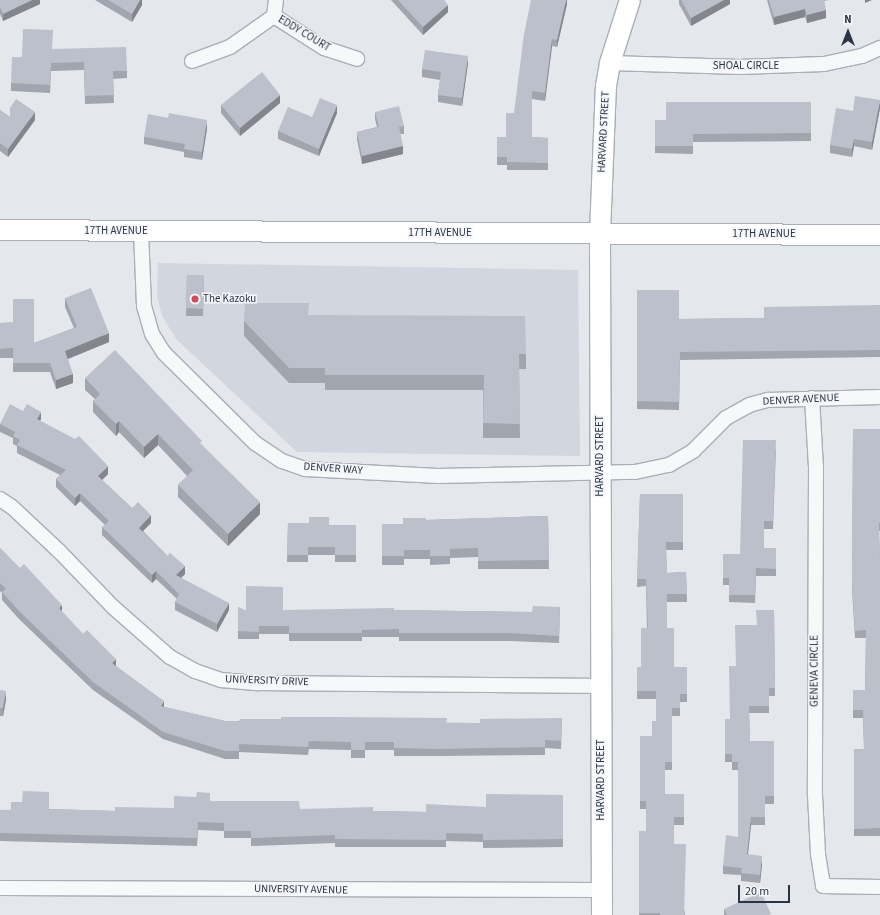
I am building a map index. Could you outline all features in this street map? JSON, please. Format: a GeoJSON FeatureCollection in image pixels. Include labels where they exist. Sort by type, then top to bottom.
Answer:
{"type":"FeatureCollection","features":[{"type":"Feature","properties":{"kind":"street","name":"EDDY COURT"},"geometry":{"type":"LineString","coordinates":[[192,61],[230,47],[274,16],[276,0]]}},
{"type":"Feature","properties":{"kind":"street","name":"HARVARD STREET"},"geometry":{"type":"LineString","coordinates":[[602,915],[600,234],[606,86],[610,63],[630,0]]}},
{"type":"Feature","properties":{"kind":"street","name":"EDDY COURT"},"geometry":{"type":"LineString","coordinates":[[274,16],[324,48],[357,59]]}},
{"type":"Feature","properties":{"kind":"street","name":"SHOAL CIRCLE"},"geometry":{"type":"LineString","coordinates":[[610,63],[740,67],[824,64],[862,56],[880,48]]}},
{"type":"Feature","properties":{"kind":"street","name":"17TH AVENUE"},"geometry":{"type":"LineString","coordinates":[[0,230],[880,235]]}},
{"type":"Feature","properties":{"kind":"street","name":"DENVER WAY"},"geometry":{"type":"LineString","coordinates":[[141,231],[144,306],[152,334],[164,353],[249,438],[282,461],[305,469],[438,476],[600,471]]}},
{"type":"Feature","properties":{"kind":"street","name":"DENVER AVENUE"},"geometry":{"type":"LineString","coordinates":[[600,471],[635,472],[669,465],[693,452],[726,418],[748,405],[768,400],[880,397]]}},
{"type":"Feature","properties":{"kind":"street","name":"GENEVA CIRCLE"},"geometry":{"type":"LineString","coordinates":[[812,398],[816,468],[815,795],[818,854],[823,886],[880,887]]}},
{"type":"Feature","properties":{"kind":"street","name":"UNIVERSITY DRIVE"},"geometry":{"type":"LineString","coordinates":[[0,499],[12,507],[60,552],[113,607],[170,657],[195,671],[221,680],[258,683],[601,686]]}},
{"type":"Feature","properties":{"kind":"street","name":"UNIVERSITY AVENUE"},"geometry":{"type":"LineString","coordinates":[[0,888],[601,890]]}},
{"type":"Feature","properties":{"kind":"shaded area"},"geometry":{"type":"Polygon","coordinates":[[[158,263],[578,270],[580,456],[297,452],[176,339],[162,316],[157,296],[158,263]]]}},
{"type":"Feature","properties":{"kind":"building"},"geometry":{"type":"Polygon","coordinates":[[[0,0],[32,0],[3,14],[0,7],[0,0]]]}},
{"type":"Feature","properties":{"kind":"building"},"geometry":{"type":"Polygon","coordinates":[[[108,0],[140,0],[132,14],[108,0]]]}},
{"type":"Feature","properties":{"kind":"building"},"geometry":{"type":"Polygon","coordinates":[[[398,0],[444,0],[448,5],[423,27],[398,0]]]}},
{"type":"Feature","properties":{"kind":"building"},"geometry":{"type":"Polygon","coordinates":[[[531,0],[566,0],[557,40],[552,39],[545,93],[532,91],[532,137],[548,138],[548,163],[507,162],[507,157],[497,157],[497,137],[506,137],[506,113],[514,113],[524,34],[531,0]]]}},
{"type":"Feature","properties":{"kind":"building"},"geometry":{"type":"Polygon","coordinates":[[[681,0],[724,0],[691,18],[681,0]]]}},
{"type":"Feature","properties":{"kind":"building"},"geometry":{"type":"Polygon","coordinates":[[[769,0],[824,0],[826,10],[807,15],[805,9],[774,17],[769,0]]]}},
{"type":"Feature","properties":{"kind":"building"},"geometry":{"type":"Polygon","coordinates":[[[23,29],[53,30],[52,49],[126,47],[127,71],[113,71],[114,95],[85,96],[84,62],[51,63],[50,85],[11,83],[12,57],[22,57],[23,29]]]}},
{"type":"Feature","properties":{"kind":"building"},"geometry":{"type":"Polygon","coordinates":[[[425,50],[468,56],[462,98],[438,95],[441,72],[422,69],[425,50]]]}},
{"type":"Feature","properties":{"kind":"building"},"geometry":{"type":"Polygon","coordinates":[[[262,72],[280,95],[240,128],[221,105],[262,72]]]}},
{"type":"Feature","properties":{"kind":"building"},"geometry":{"type":"Polygon","coordinates":[[[855,96],[880,100],[872,142],[854,139],[852,149],[830,145],[836,108],[853,111],[855,96]]]}},
{"type":"Feature","properties":{"kind":"building"},"geometry":{"type":"Polygon","coordinates":[[[320,98],[337,105],[319,149],[278,131],[288,107],[312,117],[320,98]]]}},
{"type":"Feature","properties":{"kind":"building"},"geometry":{"type":"Polygon","coordinates":[[[16,99],[35,112],[8,149],[0,143],[0,110],[10,117],[10,108],[16,99]]]}},
{"type":"Feature","properties":{"kind":"building"},"geometry":{"type":"Polygon","coordinates":[[[666,102],[811,102],[811,133],[693,134],[693,146],[655,146],[655,120],[666,120],[666,102]]]}},
{"type":"Feature","properties":{"kind":"building"},"geometry":{"type":"Polygon","coordinates":[[[399,106],[404,126],[399,127],[403,146],[362,156],[357,132],[379,127],[375,112],[399,106]]]}},
{"type":"Feature","properties":{"kind":"building"},"geometry":{"type":"Polygon","coordinates":[[[169,113],[207,120],[202,152],[184,149],[185,144],[144,137],[148,114],[168,118],[169,113]]]}},
{"type":"Feature","properties":{"kind":"building","name":"The Kazoku"},"geometry":{"type":"Polygon","coordinates":[[[187,275],[204,275],[203,309],[186,308],[187,275]]]}},
{"type":"Feature","properties":{"kind":"building"},"geometry":{"type":"Polygon","coordinates":[[[91,288],[109,333],[65,351],[73,374],[56,380],[50,363],[13,363],[13,348],[0,349],[0,323],[13,322],[13,299],[34,299],[34,343],[77,327],[65,298],[91,288]]]}},
{"type":"Feature","properties":{"kind":"building"},"geometry":{"type":"Polygon","coordinates":[[[637,290],[679,290],[679,319],[764,318],[764,307],[880,305],[880,350],[680,352],[679,402],[637,401],[637,290]]]}},
{"type":"Feature","properties":{"kind":"building"},"geometry":{"type":"Polygon","coordinates":[[[245,303],[309,303],[308,315],[525,316],[526,354],[519,354],[520,424],[483,423],[484,375],[325,375],[325,368],[289,368],[244,321],[245,303]]]}},
{"type":"Feature","properties":{"kind":"building"},"geometry":{"type":"Polygon","coordinates":[[[115,350],[202,441],[200,443],[260,502],[228,534],[178,485],[193,470],[158,434],[144,447],[119,421],[116,424],[93,401],[100,394],[85,378],[115,350]]]}},
{"type":"Feature","properties":{"kind":"building"},"geometry":{"type":"Polygon","coordinates":[[[10,404],[23,411],[27,404],[41,412],[37,419],[75,439],[79,436],[108,466],[98,476],[132,508],[138,502],[151,515],[139,528],[167,556],[170,553],[185,566],[176,575],[229,603],[217,624],[175,602],[179,594],[156,571],[152,575],[102,527],[109,521],[80,493],[75,498],[56,479],[66,470],[17,445],[20,440],[13,436],[15,432],[0,424],[10,404]]]}},
{"type":"Feature","properties":{"kind":"building"},"geometry":{"type":"Polygon","coordinates":[[[853,429],[880,429],[880,828],[854,829],[854,749],[864,749],[863,710],[853,710],[853,690],[865,690],[866,630],[855,631],[852,583],[853,429]]]}},
{"type":"Feature","properties":{"kind":"building"},"geometry":{"type":"Polygon","coordinates":[[[743,440],[776,440],[773,521],[764,521],[764,548],[776,548],[776,569],[756,568],[755,595],[729,595],[729,578],[723,578],[723,554],[740,554],[743,440]]]}},
{"type":"Feature","properties":{"kind":"building"},"geometry":{"type":"Polygon","coordinates":[[[640,494],[683,494],[683,542],[666,542],[667,573],[686,572],[687,594],[667,594],[667,628],[674,628],[674,667],[687,667],[687,694],[680,694],[680,708],[672,708],[672,762],[665,762],[665,794],[684,794],[684,817],[674,817],[674,844],[686,844],[684,915],[639,913],[639,831],[646,831],[646,801],[640,801],[640,736],[652,736],[652,721],[656,721],[656,691],[637,691],[637,667],[641,667],[641,628],[648,628],[646,579],[637,579],[640,494]]]}},
{"type":"Feature","properties":{"kind":"building"},"geometry":{"type":"Polygon","coordinates":[[[548,516],[549,560],[478,561],[478,548],[450,549],[450,556],[430,556],[430,550],[404,550],[404,556],[382,556],[382,524],[403,524],[403,518],[426,518],[426,520],[548,516]]]}},
{"type":"Feature","properties":{"kind":"building"},"geometry":{"type":"Polygon","coordinates":[[[309,517],[329,517],[329,525],[356,525],[356,555],[335,555],[335,547],[308,547],[308,555],[287,555],[288,523],[309,523],[309,517]]]}},
{"type":"Feature","properties":{"kind":"building"},"geometry":{"type":"Polygon","coordinates":[[[0,548],[20,568],[24,564],[62,605],[59,608],[83,634],[87,630],[116,659],[112,663],[164,701],[161,706],[225,721],[239,721],[240,719],[281,719],[281,717],[337,717],[447,718],[446,723],[480,723],[480,719],[562,718],[561,741],[545,740],[545,747],[439,749],[394,748],[394,742],[365,742],[365,750],[351,750],[351,742],[309,741],[308,747],[239,744],[239,751],[225,751],[163,732],[93,682],[19,611],[2,592],[6,589],[0,583],[0,548]]]}},
{"type":"Feature","properties":{"kind":"building"},"geometry":{"type":"Polygon","coordinates":[[[246,586],[283,587],[283,610],[394,608],[394,610],[532,612],[533,606],[560,607],[559,636],[510,633],[399,633],[399,629],[362,630],[362,633],[289,633],[289,626],[259,626],[259,632],[238,631],[238,607],[246,611],[246,586]]]}},
{"type":"Feature","properties":{"kind":"building"},"geometry":{"type":"Polygon","coordinates":[[[756,610],[774,610],[775,688],[769,688],[769,706],[749,706],[750,741],[774,741],[774,796],[765,796],[765,817],[751,817],[747,854],[762,856],[760,875],[741,873],[742,868],[723,866],[726,835],[738,837],[738,762],[732,762],[732,754],[725,754],[725,719],[730,719],[729,666],[736,666],[735,625],[757,625],[756,610]]]}},
{"type":"Feature","properties":{"kind":"building"},"geometry":{"type":"Polygon","coordinates":[[[0,690],[6,691],[3,708],[0,708],[0,690]]]}},
{"type":"Feature","properties":{"kind":"building"},"geometry":{"type":"Polygon","coordinates":[[[23,791],[49,792],[49,809],[115,811],[115,807],[174,808],[174,796],[196,797],[197,792],[210,793],[210,801],[299,801],[300,809],[373,807],[373,811],[426,812],[426,804],[486,807],[486,794],[563,795],[563,839],[483,840],[483,834],[446,833],[446,840],[335,839],[335,835],[251,838],[251,831],[224,831],[224,823],[198,822],[197,838],[0,833],[0,810],[11,810],[11,802],[22,802],[23,791]]]}},
{"type":"Feature","properties":{"kind":"building"},"geometry":{"type":"Polygon","coordinates":[[[761,892],[771,914],[727,915],[724,909],[761,892]]]}},
{"type":"Feature","properties":{"kind":"place","name":"The Kazoku"},"geometry":{"type":"Point","coordinates":[195,299]}}]}
